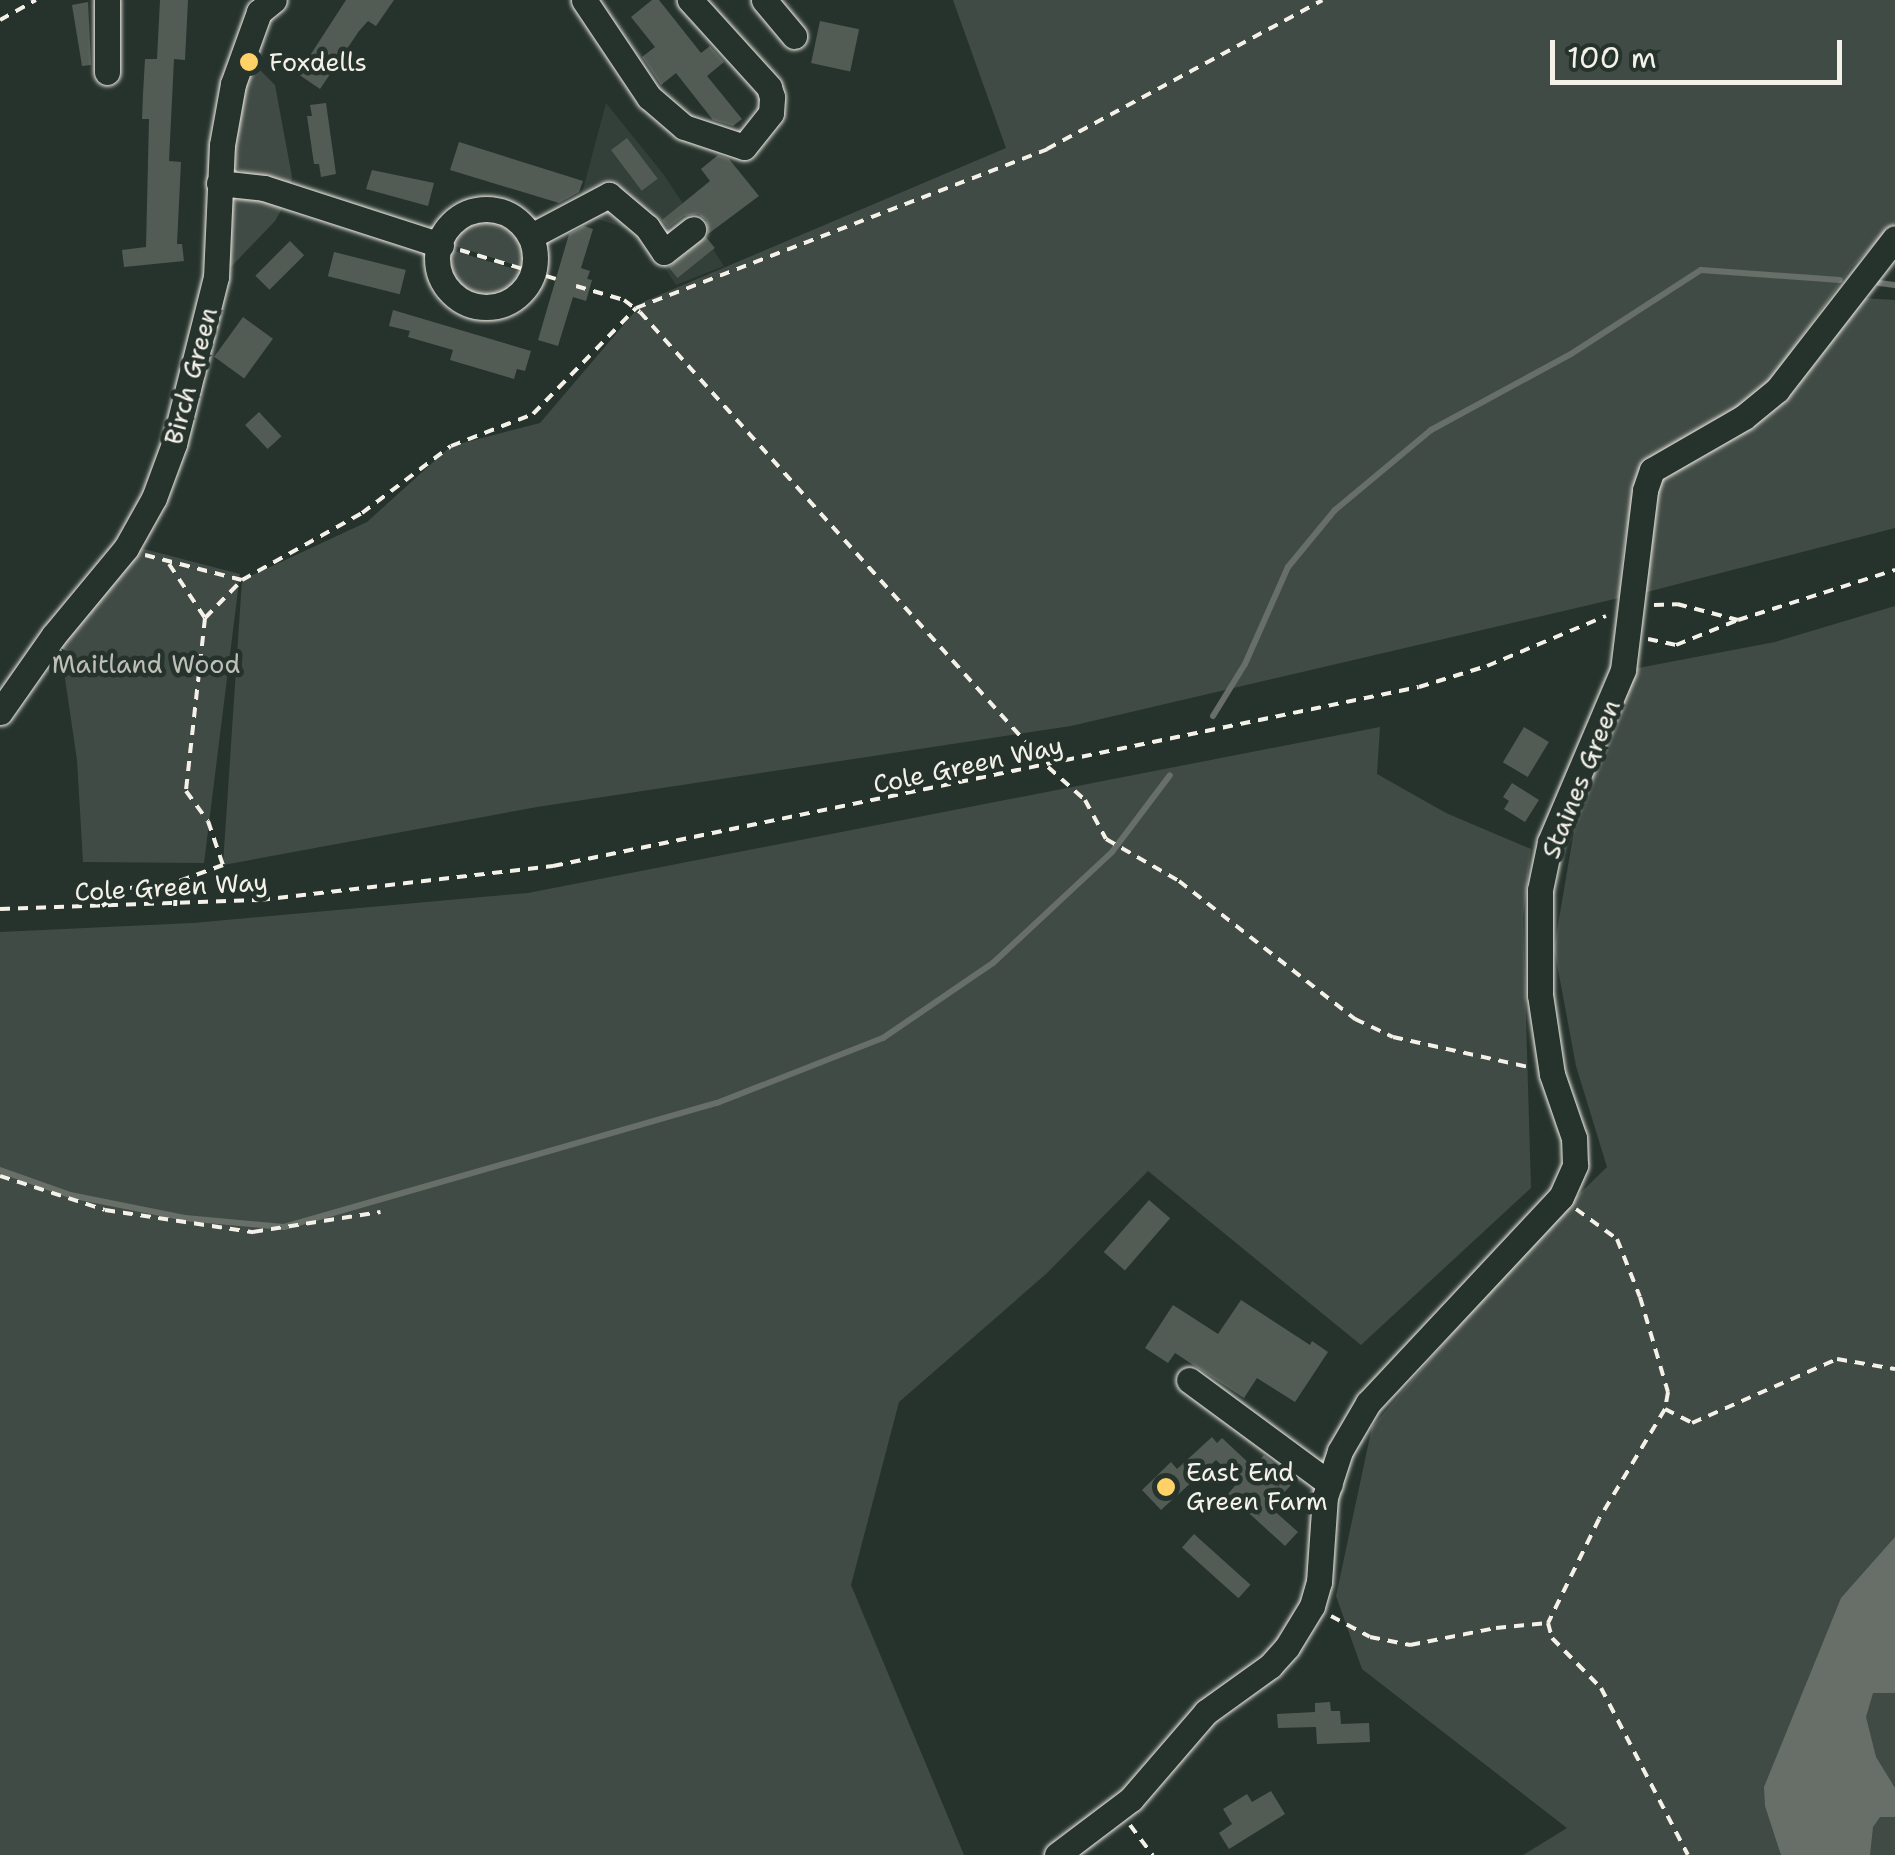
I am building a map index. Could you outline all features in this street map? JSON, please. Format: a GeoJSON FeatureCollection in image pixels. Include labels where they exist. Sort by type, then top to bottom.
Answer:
{"type":"FeatureCollection","features":[{"type":"Feature","properties":{"kind":"street"},"geometry":{"type":"LineString","coordinates":[[108,0],[108,72]]}},
{"type":"Feature","properties":{"kind":"street"},"geometry":{"type":"LineString","coordinates":[[584,0],[649,97],[684,127],[744,147],[771,114],[769,87],[690,0]]}},
{"type":"Feature","properties":{"kind":"street"},"geometry":{"type":"LineString","coordinates":[[764,0],[794,36]]}},
{"type":"Feature","properties":{"kind":"street","name":"Birch Green"},"geometry":{"type":"LineString","coordinates":[[0,712],[54,636],[126,548],[154,498],[174,444],[209,309],[219,240],[219,182],[233,84],[262,4]]}},
{"type":"Feature","properties":{"kind":"street"},"geometry":{"type":"LineString","coordinates":[[219,182],[264,188],[442,245]]}},
{"type":"Feature","properties":{"kind":"street"},"geometry":{"type":"LineString","coordinates":[[532,235],[609,194],[646,227],[664,252],[694,229]]}},
{"type":"Feature","properties":{"kind":"street"},"geometry":{"type":"LineString","coordinates":[[475,210],[520,222],[532,235],[544,276],[512,302],[490,307],[445,288],[438,269],[442,245],[452,220],[475,210]]}},
{"type":"Feature","properties":{"kind":"street","name":"Staines Green"},"geometry":{"type":"LineString","coordinates":[[1057,1855],[1118,1810],[1154,1776],[1206,1712],[1270,1666],[1296,1633],[1312,1606],[1319,1582],[1330,1484],[1340,1452],[1368,1403],[1560,1197],[1574,1165],[1574,1138],[1552,1074],[1539,978],[1540,890],[1550,842],[1623,670],[1640,606],[1645,490],[1652,470],[1744,418],[1777,390],[1895,238]]}},
{"type":"Feature","properties":{"kind":"street"},"geometry":{"type":"LineString","coordinates":[[1189,1380],[1330,1484]]}},
{"type":"Feature","properties":{"kind":"path"},"geometry":{"type":"LineString","coordinates":[[0,20],[36,0]]}},
{"type":"Feature","properties":{"kind":"path"},"geometry":{"type":"LineString","coordinates":[[98,908],[130,888],[176,882],[222,865],[208,821],[186,790],[205,618],[242,580],[362,513],[450,446],[534,414],[636,308],[1047,149],[1322,0]]}},
{"type":"Feature","properties":{"kind":"path"},"geometry":{"type":"LineString","coordinates":[[442,245],[544,276]]}},
{"type":"Feature","properties":{"kind":"path"},"geometry":{"type":"LineString","coordinates":[[576,286],[636,308],[1048,766],[1086,800],[1106,838],[1179,881],[1356,1019],[1393,1037],[1552,1074]]}},
{"type":"Feature","properties":{"kind":"path"},"geometry":{"type":"LineString","coordinates":[[126,548],[168,563],[242,580]]}},
{"type":"Feature","properties":{"kind":"path"},"geometry":{"type":"LineString","coordinates":[[168,563],[205,618]]}},
{"type":"Feature","properties":{"kind":"path"},"geometry":{"type":"LineString","coordinates":[[1738,620],[1678,604],[1640,606],[1639,613],[1648,639],[1676,644],[1895,570]]}},
{"type":"Feature","properties":{"kind":"path","name":"Cole Green Way"},"geometry":{"type":"LineString","coordinates":[[0,909],[175,906],[370,890],[553,866],[1419,687],[1487,666],[1640,606]]}},
{"type":"Feature","properties":{"kind":"path"},"geometry":{"type":"LineString","coordinates":[[175,906],[176,882]]}},
{"type":"Feature","properties":{"kind":"path"},"geometry":{"type":"LineString","coordinates":[[0,1176],[106,1210],[253,1232],[380,1212]]}},
{"type":"Feature","properties":{"kind":"path"},"geometry":{"type":"LineString","coordinates":[[1560,1197],[1617,1239],[1659,1354],[1668,1392],[1664,1408],[1599,1518],[1548,1623],[1552,1638],[1601,1688],[1688,1855]]}},
{"type":"Feature","properties":{"kind":"path"},"geometry":{"type":"LineString","coordinates":[[1664,1408],[1692,1422],[1837,1359],[1895,1369]]}},
{"type":"Feature","properties":{"kind":"path"},"geometry":{"type":"LineString","coordinates":[[1312,1606],[1370,1637],[1410,1646],[1496,1628],[1548,1623]]}},
{"type":"Feature","properties":{"kind":"path"},"geometry":{"type":"LineString","coordinates":[[1118,1810],[1153,1855]]}},
{"type":"Feature","properties":{"kind":"shaded area"},"geometry":{"type":"Polygon","coordinates":[[[606,103],[664,175],[724,266],[676,285],[643,234],[577,212],[606,103]]]}},
{"type":"Feature","properties":{"kind":"shaded area"},"geometry":{"type":"Polygon","coordinates":[[[1895,1537],[1895,1693],[1873,1693],[1866,1717],[1876,1757],[1895,1788],[1895,1817],[1880,1817],[1873,1827],[1870,1855],[1781,1855],[1765,1806],[1764,1787],[1841,1598],[1895,1537]]]}},
{"type":"Feature","properties":{"kind":"green space"},"geometry":{"type":"Polygon","coordinates":[[[953,0],[1895,0],[1895,223],[1851,268],[1773,377],[1742,406],[1649,460],[1638,477],[1624,546],[1619,598],[1071,726],[537,807],[223,865],[242,580],[367,522],[451,446],[540,423],[643,302],[1006,148],[953,0]]]}},
{"type":"Feature","properties":{"kind":"green space"},"geometry":{"type":"Polygon","coordinates":[[[251,61],[275,85],[292,177],[290,187],[245,174],[233,165],[230,145],[251,61]]]}},
{"type":"Feature","properties":{"kind":"green space"},"geometry":{"type":"Polygon","coordinates":[[[242,195],[285,203],[275,221],[227,271],[230,206],[242,195]]]}},
{"type":"Feature","properties":{"kind":"green space"},"geometry":{"type":"Polygon","coordinates":[[[481,219],[525,236],[525,268],[452,245],[461,224],[481,219]]]}},
{"type":"Feature","properties":{"kind":"green space"},"geometry":{"type":"Polygon","coordinates":[[[451,250],[524,272],[518,287],[499,299],[457,288],[447,274],[451,250]]]}},
{"type":"Feature","properties":{"kind":"green space"},"geometry":{"type":"Polygon","coordinates":[[[1863,298],[1895,300],[1895,528],[1643,593],[1655,487],[1663,475],[1863,298]]]}},
{"type":"Feature","properties":{"kind":"green space","name":"Maitland Wood"},"geometry":{"type":"Polygon","coordinates":[[[136,547],[240,574],[204,863],[83,862],[77,760],[59,638],[136,547]]]}},
{"type":"Feature","properties":{"kind":"green space"},"geometry":{"type":"Polygon","coordinates":[[[1895,606],[1895,1855],[1523,1855],[1567,1828],[1362,1669],[1336,1596],[1372,1427],[1533,1239],[1607,1167],[1576,1066],[1554,948],[1574,831],[1633,669],[1775,642],[1895,606]]]}},
{"type":"Feature","properties":{"kind":"green space"},"geometry":{"type":"Polygon","coordinates":[[[1380,727],[1377,774],[1446,813],[1531,849],[1523,917],[1531,1188],[1361,1345],[1148,1171],[1046,1274],[899,1402],[851,1585],[964,1855],[0,1855],[0,932],[193,923],[528,893],[1380,727]]]}},
{"type":"Feature","properties":{"kind":"building"},"geometry":{"type":"Polygon","coordinates":[[[160,0],[188,0],[185,60],[174,59],[169,161],[181,162],[177,244],[182,244],[184,261],[124,267],[122,250],[146,247],[149,119],[142,119],[143,94],[145,59],[157,59],[160,0]]]}},
{"type":"Feature","properties":{"kind":"building"},"geometry":{"type":"Polygon","coordinates":[[[346,0],[394,0],[376,26],[368,21],[359,31],[320,89],[298,74],[346,0]]]}},
{"type":"Feature","properties":{"kind":"building"},"geometry":{"type":"Polygon","coordinates":[[[652,0],[659,0],[701,53],[710,46],[724,62],[707,76],[742,119],[733,126],[713,120],[676,73],[661,85],[642,57],[655,47],[631,17],[652,0]]]}},
{"type":"Feature","properties":{"kind":"building"},"geometry":{"type":"Polygon","coordinates":[[[88,2],[91,65],[82,66],[72,5],[88,2]]]}},
{"type":"Feature","properties":{"kind":"building"},"geometry":{"type":"Polygon","coordinates":[[[820,21],[859,29],[850,71],[811,63],[820,21]]]}},
{"type":"Feature","properties":{"kind":"building"},"geometry":{"type":"Polygon","coordinates":[[[326,103],[336,174],[321,177],[319,164],[314,164],[307,116],[312,116],[310,105],[326,103]]]}},
{"type":"Feature","properties":{"kind":"building"},"geometry":{"type":"Polygon","coordinates":[[[627,138],[658,179],[642,191],[611,150],[627,138]]]}},
{"type":"Feature","properties":{"kind":"building"},"geometry":{"type":"Polygon","coordinates":[[[459,142],[583,181],[579,192],[559,203],[450,170],[459,142]]]}},
{"type":"Feature","properties":{"kind":"building"},"geometry":{"type":"Polygon","coordinates":[[[718,155],[729,159],[759,196],[708,234],[706,220],[698,214],[684,216],[668,228],[662,220],[710,181],[701,169],[718,155]]]}},
{"type":"Feature","properties":{"kind":"building"},"geometry":{"type":"Polygon","coordinates":[[[372,170],[434,183],[428,206],[366,189],[372,170]]]}},
{"type":"Feature","properties":{"kind":"building"},"geometry":{"type":"Polygon","coordinates":[[[584,226],[593,229],[581,268],[590,271],[587,279],[592,280],[586,301],[573,297],[558,346],[538,340],[569,234],[584,226]]]}},
{"type":"Feature","properties":{"kind":"building"},"geometry":{"type":"Polygon","coordinates":[[[706,237],[715,248],[678,278],[669,267],[706,237]]]}},
{"type":"Feature","properties":{"kind":"building"},"geometry":{"type":"Polygon","coordinates":[[[290,241],[304,255],[269,290],[255,276],[290,241]]]}},
{"type":"Feature","properties":{"kind":"building"},"geometry":{"type":"Polygon","coordinates":[[[334,252],[406,270],[400,294],[328,276],[334,252]]]}},
{"type":"Feature","properties":{"kind":"building"},"geometry":{"type":"Polygon","coordinates":[[[393,310],[531,351],[525,371],[517,369],[514,379],[450,360],[453,350],[408,337],[410,331],[389,326],[393,310]]]}},
{"type":"Feature","properties":{"kind":"building"},"geometry":{"type":"Polygon","coordinates":[[[243,317],[273,339],[244,378],[214,357],[243,317]]]}},
{"type":"Feature","properties":{"kind":"building"},"geometry":{"type":"Polygon","coordinates":[[[259,412],[282,436],[268,449],[245,425],[259,412]]]}},
{"type":"Feature","properties":{"kind":"building"},"geometry":{"type":"Polygon","coordinates":[[[1524,727],[1549,742],[1528,777],[1503,762],[1524,727]]]}},
{"type":"Feature","properties":{"kind":"building"},"geometry":{"type":"Polygon","coordinates":[[[1512,783],[1539,800],[1525,822],[1504,809],[1509,801],[1503,797],[1512,783]]]}},
{"type":"Feature","properties":{"kind":"building"},"geometry":{"type":"Polygon","coordinates":[[[1149,1200],[1170,1218],[1125,1270],[1104,1252],[1149,1200]]]}},
{"type":"Feature","properties":{"kind":"building"},"geometry":{"type":"Polygon","coordinates":[[[1241,1300],[1310,1345],[1312,1341],[1328,1352],[1295,1402],[1257,1378],[1244,1398],[1175,1353],[1168,1363],[1145,1348],[1173,1305],[1218,1334],[1241,1300]]]}},
{"type":"Feature","properties":{"kind":"building"},"geometry":{"type":"Polygon","coordinates":[[[1212,1437],[1217,1443],[1222,1438],[1253,1467],[1264,1455],[1295,1481],[1270,1507],[1298,1532],[1285,1546],[1228,1494],[1239,1481],[1216,1460],[1161,1510],[1142,1490],[1171,1462],[1177,1469],[1212,1437]]]}},
{"type":"Feature","properties":{"kind":"building"},"geometry":{"type":"Polygon","coordinates":[[[1194,1534],[1250,1585],[1238,1598],[1182,1547],[1194,1534]]]}},
{"type":"Feature","properties":{"kind":"building"},"geometry":{"type":"Polygon","coordinates":[[[1330,1702],[1331,1711],[1340,1711],[1341,1724],[1369,1723],[1370,1742],[1317,1744],[1316,1727],[1278,1728],[1277,1714],[1315,1712],[1315,1703],[1330,1702]]]}},
{"type":"Feature","properties":{"kind":"building"},"geometry":{"type":"Polygon","coordinates":[[[1271,1791],[1285,1814],[1229,1849],[1219,1833],[1232,1824],[1223,1809],[1247,1794],[1252,1802],[1271,1791]]]}},
{"type":"Feature","properties":{"kind":"waterway"},"geometry":{"type":"LineString","coordinates":[[1213,716],[1245,664],[1288,567],[1335,510],[1431,430],[1571,354],[1701,270],[1840,280]]}},
{"type":"Feature","properties":{"kind":"waterway"},"geometry":{"type":"LineString","coordinates":[[1879,283],[1895,285]]}},
{"type":"Feature","properties":{"kind":"waterway"},"geometry":{"type":"LineString","coordinates":[[0,1170],[70,1195],[185,1218],[284,1227],[717,1103],[883,1038],[993,963],[1112,852],[1170,775]]}},
{"type":"Feature","properties":{"kind":"place","name":"Foxdells"},"geometry":{"type":"Point","coordinates":[249,62]}},
{"type":"Feature","properties":{"kind":"place","name":"East End Green Farm"},"geometry":{"type":"Point","coordinates":[1166,1487]}}]}
